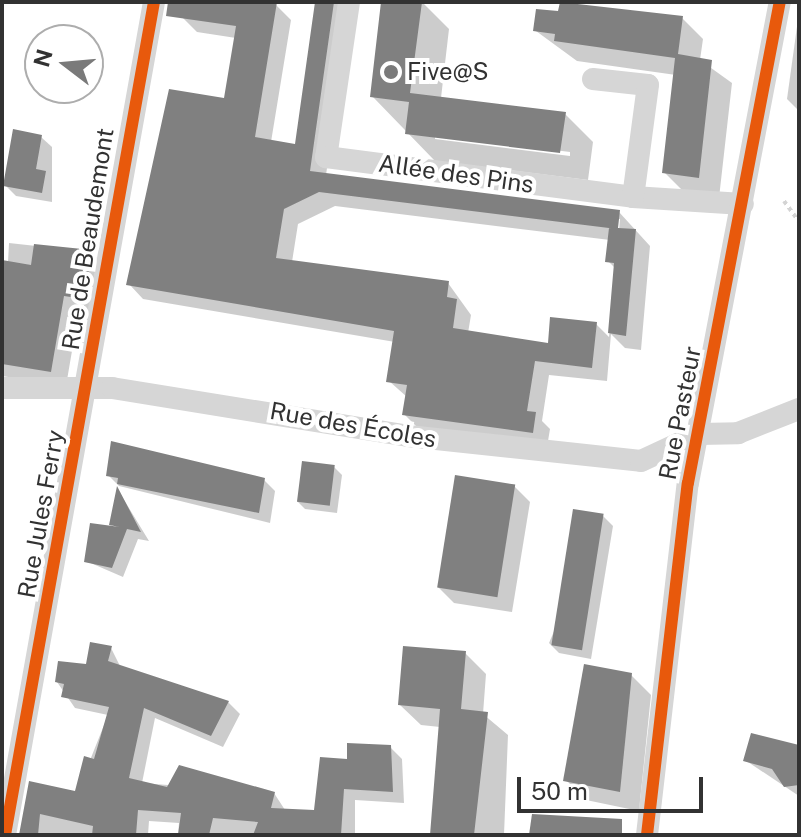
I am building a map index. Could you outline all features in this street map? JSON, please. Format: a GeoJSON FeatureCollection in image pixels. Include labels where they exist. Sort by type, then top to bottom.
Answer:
{"type":"FeatureCollection","features":[{"type":"Feature","properties":{"kind":"street","name":"Rue de Beaudemont"},"geometry":{"type":"LineString","coordinates":[[86,390],[154,2]]}},
{"type":"Feature","properties":{"kind":"street","name":"Allée des Pins"},"geometry":{"type":"LineString","coordinates":[[349,2],[326,157],[633,197],[743,204]]}},
{"type":"Feature","properties":{"kind":"street","name":"Rue Pasteur"},"geometry":{"type":"LineString","coordinates":[[647,835],[699,434],[780,2]]}},
{"type":"Feature","properties":{"kind":"street"},"geometry":{"type":"LineString","coordinates":[[593,79],[648,85],[633,197]]}},
{"type":"Feature","properties":{"kind":"street","name":"Rue des Écoles"},"geometry":{"type":"LineString","coordinates":[[2,388],[86,390],[641,461],[699,434]]}},
{"type":"Feature","properties":{"kind":"street","name":"Rue Jules Ferry"},"geometry":{"type":"LineString","coordinates":[[5,835],[86,390]]}},
{"type":"Feature","properties":{"kind":"street"},"geometry":{"type":"LineString","coordinates":[[699,434],[738,433],[799,409]]}},
{"type":"Feature","properties":{"kind":"path"},"geometry":{"type":"LineString","coordinates":[[784,201],[799,222]]}},
{"type":"Feature","properties":{"kind":"building"},"geometry":{"type":"Polygon","coordinates":[[[168,2],[277,2],[255,137],[295,144],[315,2],[334,2],[310,171],[620,210],[618,228],[636,229],[626,336],[608,333],[614,263],[605,262],[609,228],[319,192],[284,209],[276,258],[449,281],[447,297],[457,299],[453,328],[548,343],[550,317],[597,322],[592,368],[535,361],[527,411],[536,412],[533,433],[402,415],[407,385],[386,382],[394,331],[126,285],[169,89],[224,98],[236,26],[166,16],[168,2]]]}},
{"type":"Feature","properties":{"kind":"building"},"geometry":{"type":"Polygon","coordinates":[[[381,2],[422,2],[410,93],[566,112],[560,153],[405,134],[409,102],[370,97],[381,2]]]}},
{"type":"Feature","properties":{"kind":"building"},"geometry":{"type":"Polygon","coordinates":[[[560,2],[683,16],[678,54],[712,60],[699,178],[662,173],[675,58],[554,41],[555,34],[533,31],[536,9],[558,11],[560,2]]]}},
{"type":"Feature","properties":{"kind":"building"},"geometry":{"type":"Polygon","coordinates":[[[13,129],[42,135],[36,169],[46,171],[42,193],[3,186],[13,129]]]}},
{"type":"Feature","properties":{"kind":"building"},"geometry":{"type":"Polygon","coordinates":[[[34,244],[92,250],[84,299],[64,296],[51,372],[2,364],[2,260],[31,265],[34,244]]]}},
{"type":"Feature","properties":{"kind":"building"},"geometry":{"type":"Polygon","coordinates":[[[111,441],[265,478],[259,513],[117,484],[118,478],[106,476],[111,441]]]}},
{"type":"Feature","properties":{"kind":"building"},"geometry":{"type":"Polygon","coordinates":[[[302,461],[335,465],[330,506],[297,502],[302,461]]]}},
{"type":"Feature","properties":{"kind":"building"},"geometry":{"type":"Polygon","coordinates":[[[455,475],[515,485],[497,597],[437,588],[455,475]]]}},
{"type":"Feature","properties":{"kind":"building"},"geometry":{"type":"Polygon","coordinates":[[[117,486],[141,532],[127,529],[112,568],[84,562],[90,523],[120,527],[109,525],[117,486]]]}},
{"type":"Feature","properties":{"kind":"building"},"geometry":{"type":"Polygon","coordinates":[[[573,509],[604,514],[582,650],[551,645],[573,509]]]}},
{"type":"Feature","properties":{"kind":"building"},"geometry":{"type":"Polygon","coordinates":[[[90,642],[112,646],[108,661],[229,701],[211,736],[144,708],[129,778],[167,787],[179,765],[275,792],[271,808],[314,810],[320,757],[347,759],[347,743],[391,745],[393,792],[344,789],[341,835],[253,835],[258,822],[213,818],[209,835],[178,835],[181,813],[138,810],[136,835],[92,835],[93,826],[40,814],[38,835],[19,835],[29,781],[75,791],[84,756],[94,759],[109,707],[61,697],[64,684],[55,682],[58,661],[86,664],[90,642]]]}},
{"type":"Feature","properties":{"kind":"building"},"geometry":{"type":"Polygon","coordinates":[[[403,646],[466,651],[461,709],[488,712],[474,835],[430,835],[440,709],[398,705],[403,646]]]}},
{"type":"Feature","properties":{"kind":"building"},"geometry":{"type":"Polygon","coordinates":[[[584,664],[632,673],[620,792],[563,781],[584,664]]]}},
{"type":"Feature","properties":{"kind":"building"},"geometry":{"type":"Polygon","coordinates":[[[751,733],[799,745],[799,785],[784,787],[772,769],[743,761],[751,733]]]}},
{"type":"Feature","properties":{"kind":"building"},"geometry":{"type":"Polygon","coordinates":[[[532,814],[622,819],[622,835],[529,835],[532,814]]]}},
{"type":"Feature","properties":{"kind":"cycle path"},"geometry":{"type":"LineString","coordinates":[[5,835],[154,2]]}},
{"type":"Feature","properties":{"kind":"cycle path"},"geometry":{"type":"LineString","coordinates":[[647,835],[688,483],[780,2]]}},
{"type":"Feature","properties":{"kind":"place","name":"Five@S"},"geometry":{"type":"Point","coordinates":[391,72]}}]}
